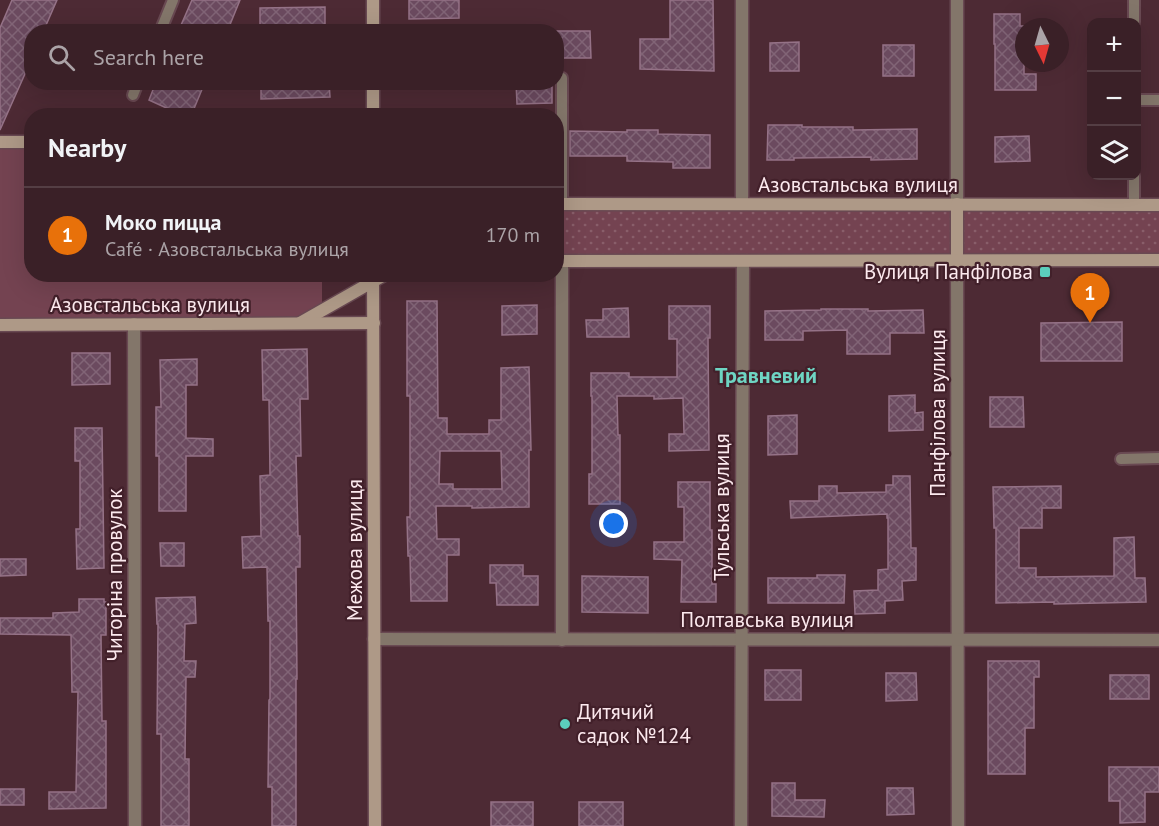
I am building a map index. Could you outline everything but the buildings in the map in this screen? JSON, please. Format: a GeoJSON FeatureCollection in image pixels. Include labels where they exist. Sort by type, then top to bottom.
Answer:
{"type":"FeatureCollection","features":[{"type":"Feature","properties":{"kind":"street"},"geometry":{"type":"LineString","coordinates":[[373,0],[373,24]]}},
{"type":"Feature","properties":{"kind":"street"},"geometry":{"type":"LineString","coordinates":[[742,0],[742,204]]}},
{"type":"Feature","properties":{"kind":"street","name":"Панфілова вулиця"},"geometry":{"type":"LineString","coordinates":[[957,0],[958,826]]}},
{"type":"Feature","properties":{"kind":"street"},"geometry":{"type":"LineString","coordinates":[[373,90],[373,108]]}},
{"type":"Feature","properties":{"kind":"street"},"geometry":{"type":"LineString","coordinates":[[0,142],[24,142]]}},
{"type":"Feature","properties":{"kind":"street","name":"Азовстальська вулиця"},"geometry":{"type":"LineString","coordinates":[[564,204],[1159,205]]}},
{"type":"Feature","properties":{"kind":"street"},"geometry":{"type":"LineString","coordinates":[[564,261],[1159,260]]}},
{"type":"Feature","properties":{"kind":"street","name":"Тульська вулиця"},"geometry":{"type":"LineString","coordinates":[[741,826],[743,261]]}},
{"type":"Feature","properties":{"kind":"street","name":"Азовстальська вулиця"},"geometry":{"type":"LineString","coordinates":[[299,323],[367,282]]}},
{"type":"Feature","properties":{"kind":"street","name":"Межова вулиця"},"geometry":{"type":"LineString","coordinates":[[374,282],[375,826]]}},
{"type":"Feature","properties":{"kind":"street"},"geometry":{"type":"LineString","coordinates":[[559,282],[562,640]]}},
{"type":"Feature","properties":{"kind":"street","name":"Азовстальська вулиця"},"geometry":{"type":"LineString","coordinates":[[0,325],[374,323]]}},
{"type":"Feature","properties":{"kind":"street","name":"Чигоріна провулок"},"geometry":{"type":"LineString","coordinates":[[134,324],[135,826]]}},
{"type":"Feature","properties":{"kind":"street","name":"Полтавська вулиця"},"geometry":{"type":"LineString","coordinates":[[374,639],[1159,640]]}},
{"type":"Feature","properties":{"kind":"lane"},"geometry":{"type":"LineString","coordinates":[[163,24],[173,0]]}},
{"type":"Feature","properties":{"kind":"lane"},"geometry":{"type":"LineString","coordinates":[[1134,0],[1134,18]]}},
{"type":"Feature","properties":{"kind":"lane"},"geometry":{"type":"LineString","coordinates":[[133,94],[135,90]]}},
{"type":"Feature","properties":{"kind":"lane"},"geometry":{"type":"LineString","coordinates":[[561,108],[562,90]]}},
{"type":"Feature","properties":{"kind":"lane"},"geometry":{"type":"LineString","coordinates":[[1141,100],[1159,100]]}},
{"type":"Feature","properties":{"kind":"lane"},"geometry":{"type":"LineString","coordinates":[[1134,180],[1134,205]]}},
{"type":"Feature","properties":{"kind":"lane"},"geometry":{"type":"LineString","coordinates":[[1121,459],[1159,459]]}},
{"type":"Feature","properties":{"kind":"shaded area"},"geometry":{"type":"Polygon","coordinates":[[[24,146],[24,282],[322,282],[322,304],[297,318],[0,320],[0,147],[24,146]]]}},
{"type":"Feature","properties":{"kind":"shaded area"},"geometry":{"type":"Polygon","coordinates":[[[564,209],[1159,211],[1159,255],[564,254],[564,209]]]}},
{"type":"Feature","properties":{"kind":"place","name":"Вулиця Панфілова"},"geometry":{"type":"Point","coordinates":[1045,272]}},
{"type":"Feature","properties":{"kind":"place","name":"Моко пицца"},"geometry":{"type":"Point","coordinates":[1090,323]}},
{"type":"Feature","properties":{"kind":"place","name":"Дитячий садок №124"},"geometry":{"type":"Point","coordinates":[565,724]}},
{"type":"Feature","properties":{"kind":"district","name":"Травневий"},"geometry":{"type":"Point","coordinates":[766,375]}}]}
